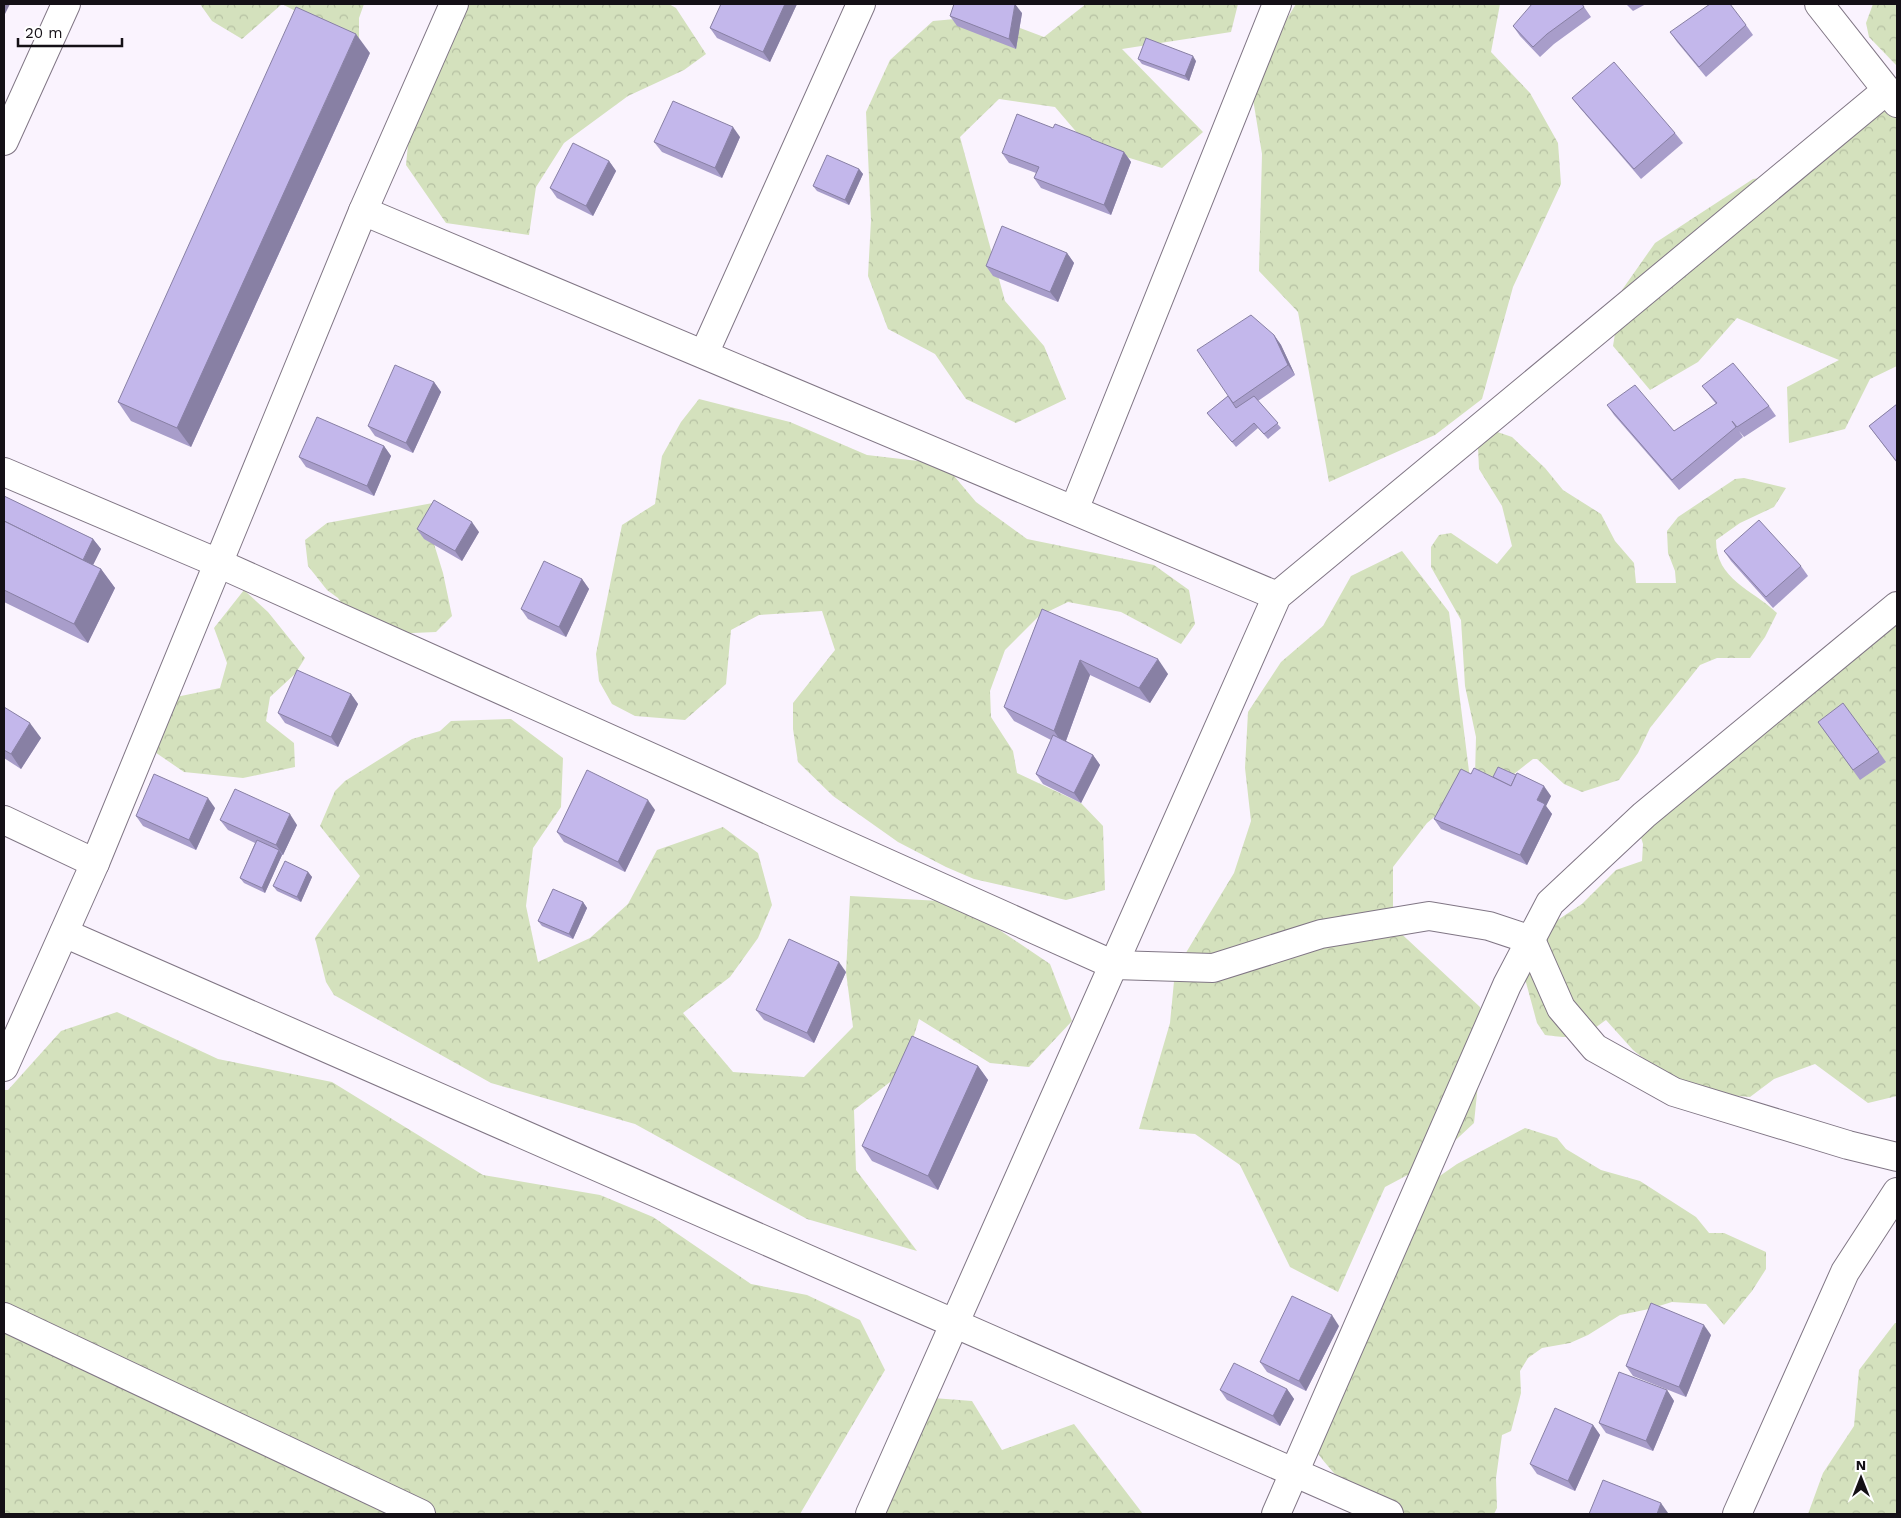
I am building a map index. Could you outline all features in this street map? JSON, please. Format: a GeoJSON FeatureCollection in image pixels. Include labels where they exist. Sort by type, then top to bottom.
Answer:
{"type":"FeatureCollection","features":[{"type":"Feature","properties":{"kind":"street"},"geometry":{"type":"LineString","coordinates":[[4,141],[66,4]]}},
{"type":"Feature","properties":{"kind":"street"},"geometry":{"type":"LineString","coordinates":[[4,1067],[95,864],[363,211],[454,4]]}},
{"type":"Feature","properties":{"kind":"street"},"geometry":{"type":"LineString","coordinates":[[704,354],[861,4]]}},
{"type":"Feature","properties":{"kind":"street"},"geometry":{"type":"LineString","coordinates":[[1074,510],[1277,4]]}},
{"type":"Feature","properties":{"kind":"street"},"geometry":{"type":"LineString","coordinates":[[870,1514],[1277,596],[1892,96],[1818,4]]}},
{"type":"Feature","properties":{"kind":"street"},"geometry":{"type":"LineString","coordinates":[[363,211],[1277,596]]}},
{"type":"Feature","properties":{"kind":"street"},"geometry":{"type":"LineString","coordinates":[[4,472],[218,563],[1114,965],[1213,968],[1321,934],[1429,916],[1489,926],[1531,940],[1561,1008],[1595,1048],[1674,1092],[1848,1145],[1897,1157]]}},
{"type":"Feature","properties":{"kind":"street"},"geometry":{"type":"LineString","coordinates":[[1276,1514],[1507,985],[1550,903],[1644,815],[1897,606]]}},
{"type":"Feature","properties":{"kind":"street"},"geometry":{"type":"LineString","coordinates":[[4,820],[95,864]]}},
{"type":"Feature","properties":{"kind":"street"},"geometry":{"type":"LineString","coordinates":[[64,933],[1389,1514]]}},
{"type":"Feature","properties":{"kind":"street"},"geometry":{"type":"LineString","coordinates":[[1737,1514],[1845,1272],[1897,1192]]}},
{"type":"Feature","properties":{"kind":"street"},"geometry":{"type":"LineString","coordinates":[[4,1316],[421,1514]]}},
{"type":"Feature","properties":{"kind":"green space"},"geometry":{"type":"Polygon","coordinates":[[[200,4],[282,4],[242,39],[212,21],[200,4]]]}},
{"type":"Feature","properties":{"kind":"green space"},"geometry":{"type":"Polygon","coordinates":[[[282,4],[364,4],[359,18],[359,44],[282,4]]]}},
{"type":"Feature","properties":{"kind":"green space"},"geometry":{"type":"Polygon","coordinates":[[[466,4],[669,4],[676,8],[706,54],[684,70],[628,96],[564,143],[536,187],[529,235],[446,223],[406,165],[414,83],[466,4]]]}},
{"type":"Feature","properties":{"kind":"green space"},"geometry":{"type":"Polygon","coordinates":[[[1086,4],[1238,4],[1231,32],[1122,49],[1203,132],[1162,168],[1107,151],[1079,135],[1055,107],[999,99],[960,137],[1005,301],[1044,346],[1066,399],[1016,423],[966,399],[935,354],[888,329],[868,276],[871,220],[866,112],[890,60],[933,21],[988,16],[1044,37],[1086,4]]]}},
{"type":"Feature","properties":{"kind":"green space"},"geometry":{"type":"Polygon","coordinates":[[[1296,4],[1500,4],[1491,52],[1530,93],[1558,143],[1561,184],[1513,287],[1482,399],[1435,435],[1329,482],[1298,312],[1259,271],[1262,154],[1253,99],[1270,46],[1296,4]]]}},
{"type":"Feature","properties":{"kind":"green space"},"geometry":{"type":"Polygon","coordinates":[[[1873,4],[1897,4],[1897,66],[1869,37],[1866,23],[1873,4]]]}},
{"type":"Feature","properties":{"kind":"green space"},"geometry":{"type":"Polygon","coordinates":[[[1862,101],[1897,110],[1897,366],[1870,379],[1845,429],[1789,443],[1787,387],[1839,360],[1737,318],[1698,362],[1650,390],[1613,346],[1622,290],[1655,243],[1753,179],[1773,176],[1862,101]]]}},
{"type":"Feature","properties":{"kind":"green space"},"geometry":{"type":"Polygon","coordinates":[[[699,399],[790,422],[867,455],[944,464],[976,502],[1027,539],[1154,565],[1189,590],[1195,624],[1181,644],[1121,612],[1068,602],[1039,616],[1005,650],[990,691],[991,717],[1013,751],[1017,773],[1081,803],[1103,826],[1105,890],[1066,900],[974,879],[898,842],[833,796],[798,762],[793,729],[793,703],[835,650],[822,611],[759,615],[731,630],[726,684],[685,720],[635,716],[612,704],[599,681],[596,654],[622,525],[655,504],[662,456],[681,422],[699,399]]]}},
{"type":"Feature","properties":{"kind":"green space"},"geometry":{"type":"Polygon","coordinates":[[[1477,425],[1512,437],[1545,468],[1563,490],[1601,514],[1615,541],[1634,563],[1636,583],[1676,583],[1675,571],[1668,553],[1667,531],[1678,517],[1735,479],[1744,478],[1786,488],[1774,507],[1740,523],[1716,540],[1722,565],[1729,574],[1777,613],[1765,637],[1750,658],[1717,658],[1700,665],[1650,728],[1638,753],[1619,780],[1582,792],[1564,784],[1537,759],[1533,759],[1505,781],[1475,776],[1476,737],[1465,686],[1461,620],[1431,567],[1431,547],[1439,535],[1451,533],[1497,564],[1512,546],[1502,506],[1479,469],[1477,425]]]}},
{"type":"Feature","properties":{"kind":"green space"},"geometry":{"type":"Polygon","coordinates":[[[438,502],[430,531],[443,573],[452,616],[436,632],[389,634],[354,622],[338,598],[327,590],[308,566],[305,540],[327,523],[438,502]]]}},
{"type":"Feature","properties":{"kind":"green space"},"geometry":{"type":"Polygon","coordinates":[[[1402,551],[1449,612],[1471,787],[1427,823],[1393,867],[1393,926],[1480,1007],[1480,1064],[1474,1123],[1432,1162],[1385,1187],[1338,1292],[1290,1267],[1240,1165],[1195,1134],[1139,1129],[1170,1023],[1175,971],[1234,873],[1251,821],[1245,768],[1248,712],[1281,662],[1323,626],[1351,576],[1402,551]]]}},
{"type":"Feature","properties":{"kind":"green space"},"geometry":{"type":"Polygon","coordinates":[[[244,590],[268,612],[305,658],[295,674],[270,697],[266,721],[294,743],[295,767],[243,778],[184,772],[149,748],[176,697],[220,688],[227,663],[214,628],[244,590]]]}},
{"type":"Feature","properties":{"kind":"green space"},"geometry":{"type":"Polygon","coordinates":[[[1897,613],[1897,1096],[1868,1103],[1815,1064],[1774,1079],[1750,1097],[1684,1091],[1633,1050],[1606,1020],[1590,1031],[1577,1036],[1545,1035],[1537,1023],[1524,975],[1556,921],[1582,904],[1616,870],[1642,861],[1643,844],[1639,831],[1746,743],[1764,735],[1770,713],[1897,613]]]}},
{"type":"Feature","properties":{"kind":"green space"},"geometry":{"type":"Polygon","coordinates":[[[511,719],[563,758],[561,807],[533,848],[526,906],[538,962],[590,938],[628,904],[657,850],[723,827],[758,853],[772,905],[758,938],[730,977],[683,1013],[733,1072],[804,1077],[853,1027],[846,972],[850,896],[958,902],[1050,964],[1072,1021],[1029,1067],[990,1063],[919,1019],[903,1072],[854,1110],[856,1170],[917,1251],[807,1219],[635,1124],[491,1083],[334,995],[326,982],[315,938],[360,876],[320,826],[335,791],[345,781],[412,739],[440,731],[451,721],[511,719]]]}},
{"type":"Feature","properties":{"kind":"green space"},"geometry":{"type":"Polygon","coordinates":[[[117,1012],[218,1059],[332,1082],[483,1175],[600,1195],[653,1217],[751,1284],[807,1295],[860,1320],[885,1370],[800,1514],[4,1514],[4,1090],[8,1090],[61,1031],[117,1012]]]}},
{"type":"Feature","properties":{"kind":"green space"},"geometry":{"type":"Polygon","coordinates":[[[1525,1128],[1557,1138],[1566,1149],[1601,1170],[1640,1181],[1696,1217],[1709,1233],[1724,1233],[1766,1252],[1766,1269],[1752,1291],[1724,1325],[1706,1304],[1672,1302],[1620,1315],[1588,1335],[1570,1343],[1542,1348],[1528,1358],[1520,1371],[1521,1393],[1511,1431],[1502,1435],[1496,1478],[1497,1508],[1494,1514],[1418,1515],[1382,1511],[1351,1490],[1324,1462],[1310,1443],[1424,1187],[1457,1164],[1525,1128]]]}},
{"type":"Feature","properties":{"kind":"green space"},"geometry":{"type":"Polygon","coordinates":[[[1895,1323],[1897,1323],[1897,1514],[1808,1514],[1823,1473],[1854,1426],[1859,1370],[1895,1323]]]}},
{"type":"Feature","properties":{"kind":"green space"},"geometry":{"type":"Polygon","coordinates":[[[933,1398],[972,1401],[1002,1450],[1074,1424],[1143,1514],[866,1514],[933,1398]]]}},
{"type":"Feature","properties":{"kind":"building"},"geometry":{"type":"Polygon","coordinates":[[[721,4],[785,4],[763,52],[710,28],[721,4]]]}},
{"type":"Feature","properties":{"kind":"building"},"geometry":{"type":"Polygon","coordinates":[[[954,4],[1015,4],[1009,39],[950,16],[954,4]]]}},
{"type":"Feature","properties":{"kind":"building"},"geometry":{"type":"Polygon","coordinates":[[[1532,4],[1582,4],[1584,7],[1547,34],[1533,47],[1513,26],[1532,4]]]}},
{"type":"Feature","properties":{"kind":"building"},"geometry":{"type":"Polygon","coordinates":[[[1710,4],[1730,4],[1746,25],[1699,67],[1670,32],[1710,4]]]}},
{"type":"Feature","properties":{"kind":"building"},"geometry":{"type":"Polygon","coordinates":[[[296,7],[356,34],[177,428],[118,402],[296,7]]]}},
{"type":"Feature","properties":{"kind":"building"},"geometry":{"type":"Polygon","coordinates":[[[1146,38],[1193,56],[1185,76],[1138,59],[1146,38]]]}},
{"type":"Feature","properties":{"kind":"building"},"geometry":{"type":"Polygon","coordinates":[[[1614,62],[1675,133],[1634,169],[1572,98],[1614,62]]]}},
{"type":"Feature","properties":{"kind":"building"},"geometry":{"type":"Polygon","coordinates":[[[673,101],[733,127],[715,168],[654,142],[673,101]]]}},
{"type":"Feature","properties":{"kind":"building"},"geometry":{"type":"Polygon","coordinates":[[[1017,114],[1053,128],[1055,124],[1124,152],[1104,205],[1034,178],[1039,167],[1002,153],[1017,114]]]}},
{"type":"Feature","properties":{"kind":"building"},"geometry":{"type":"Polygon","coordinates":[[[573,143],[609,161],[586,206],[550,188],[573,143]]]}},
{"type":"Feature","properties":{"kind":"building"},"geometry":{"type":"Polygon","coordinates":[[[827,155],[859,169],[845,200],[813,186],[827,155]]]}},
{"type":"Feature","properties":{"kind":"building"},"geometry":{"type":"Polygon","coordinates":[[[1002,226],[1067,253],[1050,292],[986,266],[1002,226]]]}},
{"type":"Feature","properties":{"kind":"building"},"geometry":{"type":"Polygon","coordinates":[[[1251,315],[1274,335],[1288,365],[1233,403],[1197,350],[1251,315]]]}},
{"type":"Feature","properties":{"kind":"building"},"geometry":{"type":"Polygon","coordinates":[[[1733,363],[1769,406],[1737,427],[1732,421],[1736,427],[1672,480],[1607,405],[1635,385],[1674,431],[1717,403],[1702,386],[1733,363]]]}},
{"type":"Feature","properties":{"kind":"building"},"geometry":{"type":"Polygon","coordinates":[[[395,365],[434,382],[406,443],[368,426],[395,365]]]}},
{"type":"Feature","properties":{"kind":"building"},"geometry":{"type":"Polygon","coordinates":[[[1228,396],[1236,408],[1254,396],[1278,423],[1264,434],[1254,423],[1232,442],[1207,413],[1228,396]]]}},
{"type":"Feature","properties":{"kind":"building"},"geometry":{"type":"Polygon","coordinates":[[[1897,404],[1897,462],[1869,426],[1897,404]]]}},
{"type":"Feature","properties":{"kind":"building"},"geometry":{"type":"Polygon","coordinates":[[[317,417],[384,446],[367,486],[299,457],[317,417]]]}},
{"type":"Feature","properties":{"kind":"building"},"geometry":{"type":"Polygon","coordinates":[[[4,496],[93,539],[83,560],[4,521],[4,496]]]}},
{"type":"Feature","properties":{"kind":"building"},"geometry":{"type":"Polygon","coordinates":[[[434,500],[472,522],[455,551],[417,529],[434,500]]]}},
{"type":"Feature","properties":{"kind":"building"},"geometry":{"type":"Polygon","coordinates":[[[1759,520],[1801,566],[1766,597],[1724,551],[1759,520]]]}},
{"type":"Feature","properties":{"kind":"building"},"geometry":{"type":"Polygon","coordinates":[[[4,521],[101,569],[74,624],[4,590],[4,521]]]}},
{"type":"Feature","properties":{"kind":"building"},"geometry":{"type":"Polygon","coordinates":[[[544,561],[582,579],[559,627],[521,609],[544,561]]]}},
{"type":"Feature","properties":{"kind":"building"},"geometry":{"type":"Polygon","coordinates":[[[1042,609],[1158,659],[1139,688],[1080,660],[1054,731],[1004,707],[1042,609]]]}},
{"type":"Feature","properties":{"kind":"building"},"geometry":{"type":"Polygon","coordinates":[[[297,670],[351,694],[331,737],[278,713],[297,670]]]}},
{"type":"Feature","properties":{"kind":"building"},"geometry":{"type":"Polygon","coordinates":[[[1843,703],[1879,752],[1853,770],[1818,722],[1843,703]]]}},
{"type":"Feature","properties":{"kind":"building"},"geometry":{"type":"Polygon","coordinates":[[[4,707],[30,723],[11,754],[4,750],[4,707]]]}},
{"type":"Feature","properties":{"kind":"building"},"geometry":{"type":"Polygon","coordinates":[[[1053,735],[1093,755],[1074,793],[1036,774],[1053,735]]]}},
{"type":"Feature","properties":{"kind":"building"},"geometry":{"type":"Polygon","coordinates":[[[1498,767],[1516,775],[1511,786],[1493,777],[1498,767]]]}},
{"type":"Feature","properties":{"kind":"building"},"geometry":{"type":"Polygon","coordinates":[[[1474,768],[1511,786],[1517,773],[1544,786],[1537,800],[1545,804],[1520,855],[1434,819],[1461,769],[1471,774],[1474,768]]]}},
{"type":"Feature","properties":{"kind":"building"},"geometry":{"type":"Polygon","coordinates":[[[587,770],[648,800],[618,862],[557,832],[587,770]]]}},
{"type":"Feature","properties":{"kind":"building"},"geometry":{"type":"Polygon","coordinates":[[[154,774],[208,798],[189,840],[136,816],[154,774]]]}},
{"type":"Feature","properties":{"kind":"building"},"geometry":{"type":"Polygon","coordinates":[[[235,789],[290,814],[276,845],[220,820],[235,789]]]}},
{"type":"Feature","properties":{"kind":"building"},"geometry":{"type":"Polygon","coordinates":[[[257,840],[279,850],[262,888],[240,878],[257,840]]]}},
{"type":"Feature","properties":{"kind":"building"},"geometry":{"type":"Polygon","coordinates":[[[285,861],[308,872],[297,897],[273,886],[285,861]]]}},
{"type":"Feature","properties":{"kind":"building"},"geometry":{"type":"Polygon","coordinates":[[[553,889],[583,902],[569,934],[538,921],[553,889]]]}},
{"type":"Feature","properties":{"kind":"building"},"geometry":{"type":"Polygon","coordinates":[[[789,939],[839,962],[807,1033],[756,1010],[789,939]]]}},
{"type":"Feature","properties":{"kind":"building"},"geometry":{"type":"Polygon","coordinates":[[[912,1036],[978,1066],[928,1176],[862,1146],[912,1036]]]}},
{"type":"Feature","properties":{"kind":"building"},"geometry":{"type":"Polygon","coordinates":[[[1292,1296],[1332,1315],[1299,1381],[1260,1362],[1292,1296]]]}},
{"type":"Feature","properties":{"kind":"building"},"geometry":{"type":"Polygon","coordinates":[[[1651,1303],[1704,1325],[1679,1387],[1626,1366],[1651,1303]]]}},
{"type":"Feature","properties":{"kind":"building"},"geometry":{"type":"Polygon","coordinates":[[[1234,1363],[1287,1389],[1273,1416],[1220,1390],[1234,1363]]]}},
{"type":"Feature","properties":{"kind":"building"},"geometry":{"type":"Polygon","coordinates":[[[1619,1372],[1667,1390],[1646,1441],[1599,1423],[1619,1372]]]}},
{"type":"Feature","properties":{"kind":"building"},"geometry":{"type":"Polygon","coordinates":[[[1555,1408],[1593,1425],[1568,1481],[1530,1464],[1555,1408]]]}},
{"type":"Feature","properties":{"kind":"building"},"geometry":{"type":"Polygon","coordinates":[[[1603,1480],[1661,1503],[1657,1514],[1589,1514],[1603,1480]]]}}]}
